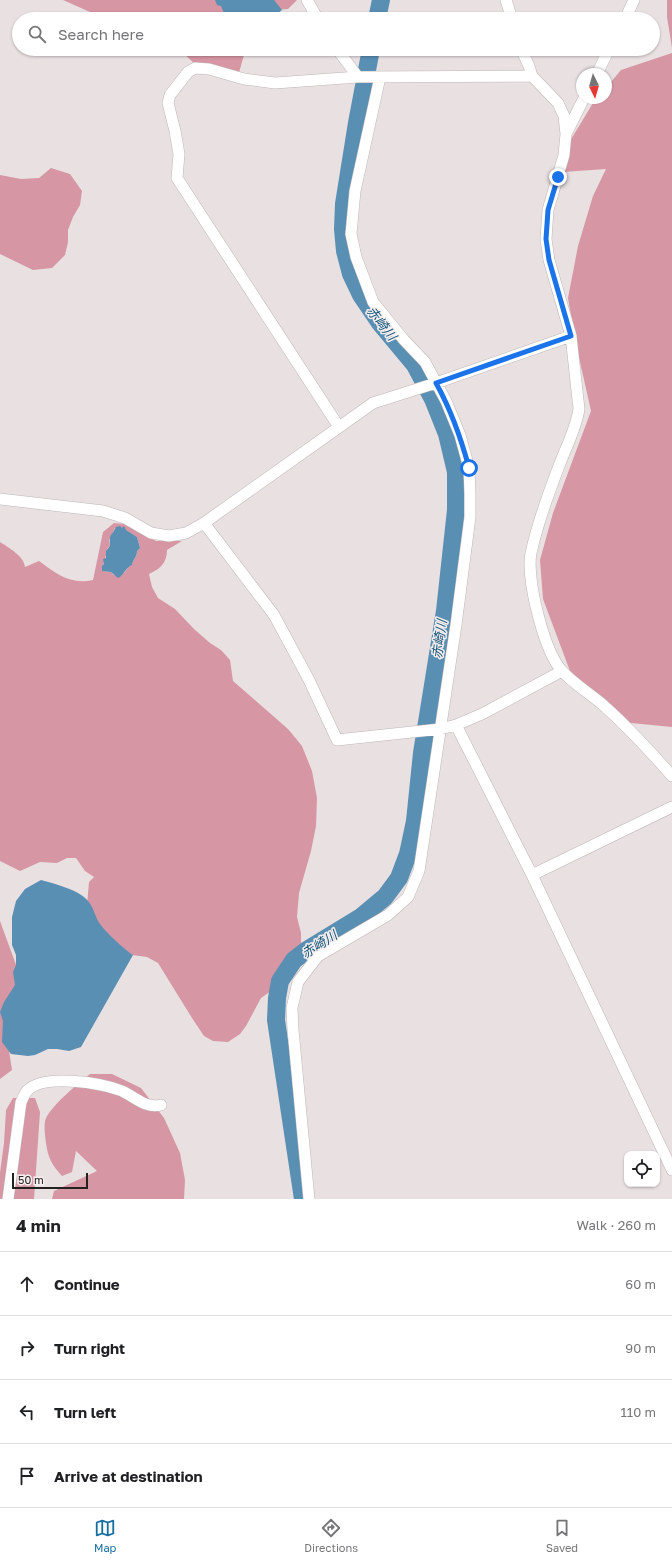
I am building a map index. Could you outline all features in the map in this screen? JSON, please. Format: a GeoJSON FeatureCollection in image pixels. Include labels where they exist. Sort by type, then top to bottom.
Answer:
{"type":"FeatureCollection","features":[{"type":"Feature","properties":{"kind":"street"},"geometry":{"type":"LineString","coordinates":[[307,0],[314,12]]}},
{"type":"Feature","properties":{"kind":"street"},"geometry":{"type":"LineString","coordinates":[[506,0],[510,12]]}},
{"type":"Feature","properties":{"kind":"street"},"geometry":{"type":"LineString","coordinates":[[628,12],[634,0]]}},
{"type":"Feature","properties":{"kind":"street"},"geometry":{"type":"LineString","coordinates":[[342,56],[358,77]]}},
{"type":"Feature","properties":{"kind":"street"},"geometry":{"type":"LineString","coordinates":[[524,56],[532,76],[558,103],[564,116],[566,134],[564,155],[548,210],[546,239],[549,260],[571,336],[579,409],[577,420],[551,486],[531,553],[531,584],[546,639],[555,660],[562,671],[603,705],[646,746],[672,776]]}},
{"type":"Feature","properties":{"kind":"street"},"geometry":{"type":"LineString","coordinates":[[600,68],[606,56]]}},
{"type":"Feature","properties":{"kind":"street"},"geometry":{"type":"LineString","coordinates":[[340,427],[176,178],[179,154],[168,103],[170,95],[188,72],[195,68],[209,69],[244,79],[275,83],[358,77],[532,76]]}},
{"type":"Feature","properties":{"kind":"street"},"geometry":{"type":"LineString","coordinates":[[309,1199],[293,1030],[292,1008],[298,982],[318,956],[388,916],[408,897],[419,871],[456,625],[470,517],[469,468],[460,435],[446,401],[425,362],[404,340],[373,302],[356,257],[351,234],[355,191],[366,135],[380,77]]}},
{"type":"Feature","properties":{"kind":"street"},"geometry":{"type":"LineString","coordinates":[[566,134],[581,104]]}},
{"type":"Feature","properties":{"kind":"street"},"geometry":{"type":"LineString","coordinates":[[0,499],[103,511],[125,518],[151,533],[169,536],[186,533],[204,523],[373,403],[436,383],[571,336]]}},
{"type":"Feature","properties":{"kind":"street"},"geometry":{"type":"LineString","coordinates":[[204,523],[274,615],[309,680],[337,740],[440,730],[482,714],[562,671]]}},
{"type":"Feature","properties":{"kind":"street"},"geometry":{"type":"LineString","coordinates":[[456,725],[532,876],[672,1170]]}},
{"type":"Feature","properties":{"kind":"street"},"geometry":{"type":"LineString","coordinates":[[532,876],[672,807]]}},
{"type":"Feature","properties":{"kind":"street"},"geometry":{"type":"LineString","coordinates":[[8,1199],[21,1102],[27,1091],[37,1085],[50,1082],[75,1082],[99,1085],[122,1091],[148,1106],[155,1107],[161,1105]]}},
{"type":"Feature","properties":{"kind":"shaded area"},"geometry":{"type":"Polygon","coordinates":[[[63,0],[221,0],[230,12],[90,12],[63,0]]]}},
{"type":"Feature","properties":{"kind":"shaded area"},"geometry":{"type":"Polygon","coordinates":[[[267,0],[297,0],[288,9],[276,10],[267,0]]]}},
{"type":"Feature","properties":{"kind":"shaded area"},"geometry":{"type":"Polygon","coordinates":[[[667,0],[672,0],[672,48],[667,17],[667,0]]]}},
{"type":"Feature","properties":{"kind":"shaded area"},"geometry":{"type":"Polygon","coordinates":[[[672,53],[672,727],[621,722],[570,671],[543,599],[540,560],[553,513],[591,411],[576,344],[568,298],[578,246],[593,196],[606,169],[563,172],[567,146],[592,104],[612,104],[612,81],[621,70],[672,53]]]}},
{"type":"Feature","properties":{"kind":"shaded area"},"geometry":{"type":"Polygon","coordinates":[[[186,56],[244,56],[238,76],[198,67],[186,56]]]}},
{"type":"Feature","properties":{"kind":"shaded area"},"geometry":{"type":"Polygon","coordinates":[[[51,168],[70,174],[82,191],[80,205],[68,230],[68,242],[65,255],[52,268],[33,270],[0,254],[0,175],[21,179],[39,178],[51,168]]]}},
{"type":"Feature","properties":{"kind":"shaded area"},"geometry":{"type":"Polygon","coordinates":[[[114,523],[124,524],[156,541],[182,541],[167,550],[166,559],[162,565],[149,574],[152,587],[158,598],[175,609],[194,629],[210,643],[221,650],[230,660],[233,681],[288,729],[302,746],[312,771],[317,798],[316,826],[311,851],[299,893],[297,917],[301,933],[301,946],[294,969],[285,981],[261,998],[240,1034],[228,1042],[213,1041],[204,1036],[158,963],[147,957],[125,954],[96,927],[87,905],[89,882],[94,877],[85,871],[76,858],[67,858],[57,863],[40,862],[20,871],[0,861],[0,542],[22,559],[25,567],[39,561],[64,577],[71,580],[85,581],[93,580],[103,532],[114,523]],[[115,528],[109,540],[110,546],[107,549],[103,566],[103,571],[111,572],[114,575],[124,573],[130,565],[132,565],[137,551],[140,548],[137,537],[122,528],[115,528]]]}},
{"type":"Feature","properties":{"kind":"shaded area"},"geometry":{"type":"Polygon","coordinates":[[[0,921],[19,973],[6,1031],[12,1070],[0,1079],[0,921]]]}},
{"type":"Feature","properties":{"kind":"shaded area"},"geometry":{"type":"Polygon","coordinates":[[[90,1074],[112,1074],[141,1088],[164,1118],[180,1153],[185,1180],[184,1199],[52,1199],[54,1191],[97,1171],[76,1151],[72,1172],[62,1176],[53,1165],[49,1157],[45,1132],[45,1121],[52,1109],[64,1096],[90,1074]]]}},
{"type":"Feature","properties":{"kind":"shaded area"},"geometry":{"type":"Polygon","coordinates":[[[13,1098],[35,1098],[40,1112],[34,1199],[0,1199],[0,1173],[6,1110],[13,1098]]]}},
{"type":"Feature","properties":{"kind":"water"},"geometry":{"type":"Polygon","coordinates":[[[215,0],[274,0],[282,10],[279,12],[224,12],[221,6],[217,5],[215,0]]]}},
{"type":"Feature","properties":{"kind":"water"},"geometry":{"type":"Polygon","coordinates":[[[120,526],[122,528],[124,526],[126,530],[137,537],[140,548],[137,551],[132,565],[128,567],[118,578],[111,572],[102,571],[102,566],[104,564],[103,559],[106,558],[106,551],[110,546],[111,535],[116,527],[120,526]]]}},
{"type":"Feature","properties":{"kind":"water"},"geometry":{"type":"Polygon","coordinates":[[[41,880],[69,889],[87,899],[98,921],[104,929],[133,955],[81,1047],[69,1051],[48,1049],[35,1055],[28,1056],[11,1054],[2,1042],[3,1021],[0,1012],[4,1002],[15,985],[13,972],[16,965],[16,955],[12,945],[12,917],[16,901],[25,889],[41,880]]]}},
{"type":"Feature","properties":{"kind":"waterway","name":"赤崎川"},"geometry":{"type":"LineString","coordinates":[[378,12],[381,0]]}},
{"type":"Feature","properties":{"kind":"waterway","name":"赤崎川"},"geometry":{"type":"LineString","coordinates":[[303,1199],[276,1020],[277,998],[280,981],[294,960],[307,950],[361,917],[385,897],[399,878],[408,854],[415,821],[422,753],[445,611],[456,510],[456,472],[447,434],[433,399],[415,365],[380,323],[361,295],[351,274],[345,251],[343,229],[344,204],[370,56]]}},
{"type":"Feature","properties":{"kind":"route"},"geometry":{"type":"LineString","coordinates":[[469,468],[460,435],[446,401],[436,383],[571,336],[549,260],[546,239],[548,210],[558,177]]}}]}
